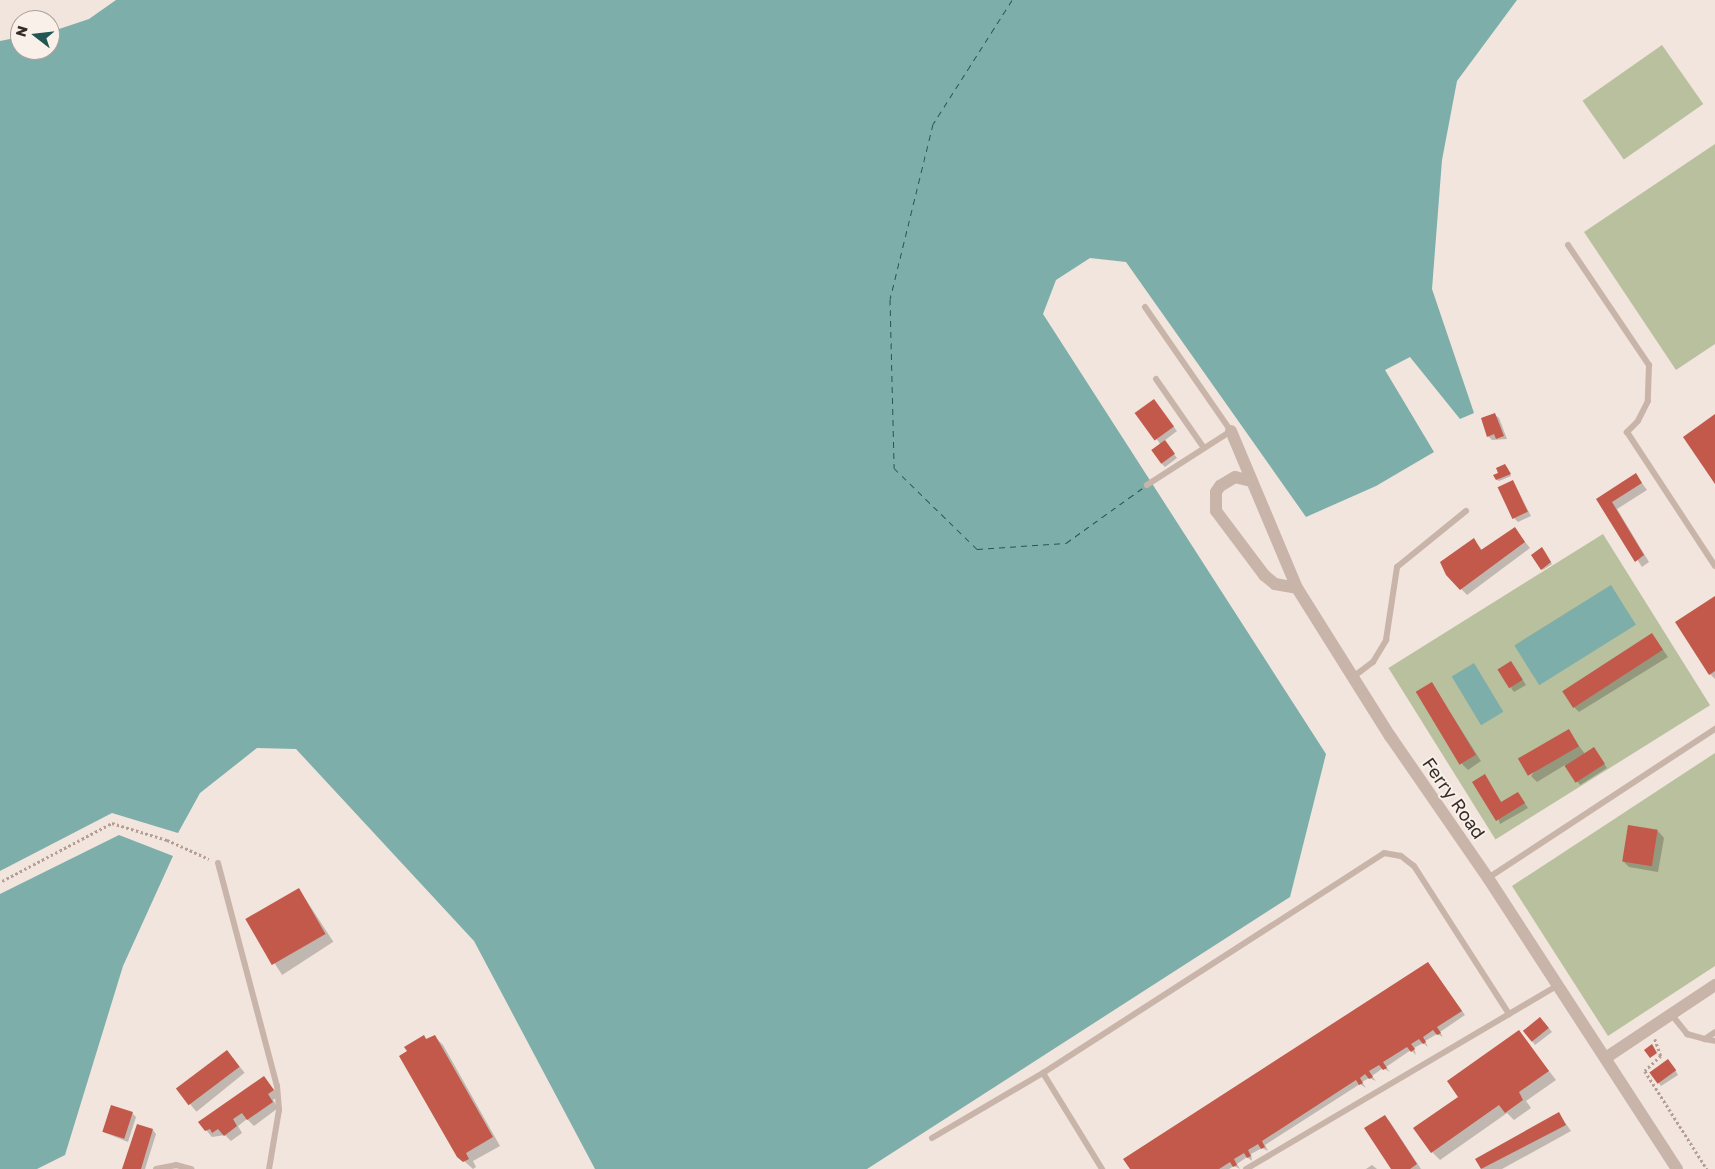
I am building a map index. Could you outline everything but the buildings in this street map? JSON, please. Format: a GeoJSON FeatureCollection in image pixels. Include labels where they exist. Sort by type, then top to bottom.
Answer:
{"type":"FeatureCollection","features":[{"type":"Feature","properties":{"kind":"street","name":"Ferry Road"},"geometry":{"type":"LineString","coordinates":[[1231,430],[1298,588],[1353,677],[1607,1057],[1677,1169]]}},
{"type":"Feature","properties":{"kind":"street"},"geometry":{"type":"LineString","coordinates":[[1252,481],[1236,477],[1220,486],[1216,492],[1216,511],[1264,576],[1275,584],[1298,588]]}},
{"type":"Feature","properties":{"kind":"street"},"geometry":{"type":"LineString","coordinates":[[1607,1057],[1715,985]]}},
{"type":"Feature","properties":{"kind":"lane"},"geometry":{"type":"LineString","coordinates":[[1568,246],[1649,364],[1648,401],[1638,422],[1627,432],[1715,566]]}},
{"type":"Feature","properties":{"kind":"lane"},"geometry":{"type":"LineString","coordinates":[[1145,307],[1231,430],[1147,485]]}},
{"type":"Feature","properties":{"kind":"lane"},"geometry":{"type":"LineString","coordinates":[[1156,379],[1204,448]]}},
{"type":"Feature","properties":{"kind":"lane"},"geometry":{"type":"LineString","coordinates":[[1353,677],[1373,662],[1386,640],[1397,567],[1466,511]]}},
{"type":"Feature","properties":{"kind":"lane"},"geometry":{"type":"LineString","coordinates":[[1488,878],[1715,729]]}},
{"type":"Feature","properties":{"kind":"lane"},"geometry":{"type":"LineString","coordinates":[[932,1138],[1042,1073],[1384,853],[1401,856],[1414,866],[1509,1014]]}},
{"type":"Feature","properties":{"kind":"lane"},"geometry":{"type":"LineString","coordinates":[[218,863],[278,1086],[279,1110],[269,1169]]}},
{"type":"Feature","properties":{"kind":"lane"},"geometry":{"type":"LineString","coordinates":[[1246,1169],[1559,984]]}},
{"type":"Feature","properties":{"kind":"lane"},"geometry":{"type":"LineString","coordinates":[[1671,1014],[1686,1034],[1715,1042]]}},
{"type":"Feature","properties":{"kind":"lane"},"geometry":{"type":"LineString","coordinates":[[1705,1039],[1715,1032]]}},
{"type":"Feature","properties":{"kind":"lane"},"geometry":{"type":"LineString","coordinates":[[1042,1073],[1102,1169]]}},
{"type":"Feature","properties":{"kind":"lane"},"geometry":{"type":"LineString","coordinates":[[156,1169],[176,1164],[191,1169]]}},
{"type":"Feature","properties":{"kind":"path"},"geometry":{"type":"LineString","coordinates":[[2,881],[112,823],[167,840],[218,863]]}},
{"type":"Feature","properties":{"kind":"path"},"geometry":{"type":"LineString","coordinates":[[1648,1029],[1659,1044],[1660,1056],[1645,1071],[1707,1169]]}},
{"type":"Feature","properties":{"kind":"green space"},"geometry":{"type":"Polygon","coordinates":[[[1662,45],[1703,104],[1624,160],[1583,101],[1662,45]]]}},
{"type":"Feature","properties":{"kind":"green space"},"geometry":{"type":"Polygon","coordinates":[[[1715,144],[1715,344],[1676,370],[1584,232],[1715,144]]]}},
{"type":"Feature","properties":{"kind":"green space"},"geometry":{"type":"Polygon","coordinates":[[[1603,534],[1710,705],[1495,839],[1388,668],[1603,534]]]}},
{"type":"Feature","properties":{"kind":"green space"},"geometry":{"type":"Polygon","coordinates":[[[1715,753],[1715,966],[1608,1036],[1512,886],[1715,753]]]}},
{"type":"Feature","properties":{"kind":"water"},"geometry":{"type":"Polygon","coordinates":[[[116,0],[1517,0],[1457,81],[1442,160],[1432,289],[1474,413],[1460,419],[1410,357],[1385,370],[1434,452],[1376,486],[1306,517],[1126,262],[1090,258],[1056,280],[1043,314],[1326,754],[1290,897],[867,1169],[595,1169],[474,941],[296,749],[257,748],[200,793],[178,833],[112,813],[0,871],[0,41],[10,39],[10,60],[60,60],[60,29],[89,19],[116,0]]]}},
{"type":"Feature","properties":{"kind":"water"},"geometry":{"type":"Polygon","coordinates":[[[1611,585],[1636,625],[1539,685],[1514,645],[1611,585]]]}},
{"type":"Feature","properties":{"kind":"water"},"geometry":{"type":"Polygon","coordinates":[[[1474,663],[1503,712],[1481,725],[1452,676],[1474,663]]]}},
{"type":"Feature","properties":{"kind":"water"},"geometry":{"type":"Polygon","coordinates":[[[119,835],[173,856],[123,966],[65,1155],[37,1169],[0,1169],[0,894],[119,835]]]}},
{"type":"Feature","properties":{"kind":"ferry route"},"geometry":{"type":"LineString","coordinates":[[1012,0],[933,124],[890,299],[894,468],[977,549],[1066,543],[1144,487]]}}]}
